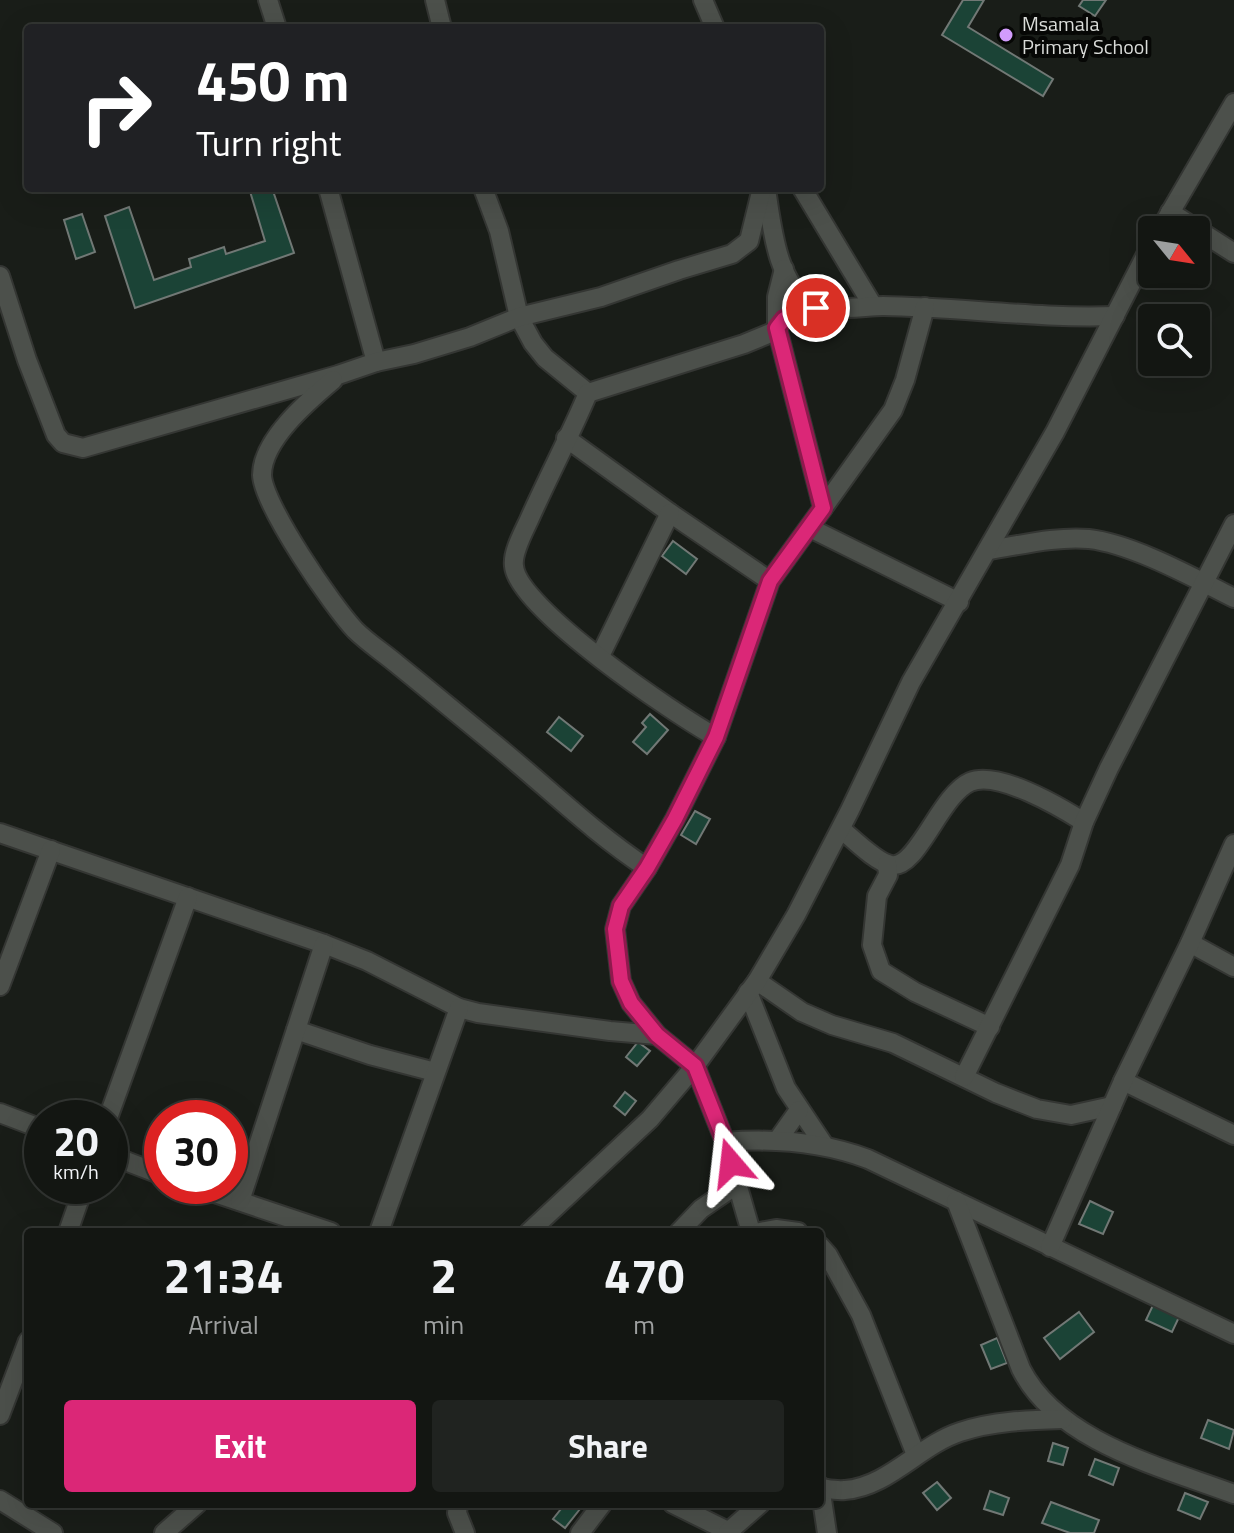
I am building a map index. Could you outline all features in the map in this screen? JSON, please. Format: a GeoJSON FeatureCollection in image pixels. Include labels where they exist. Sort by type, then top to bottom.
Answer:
{"type":"FeatureCollection","features":[{"type":"Feature","properties":{"kind":"street"},"geometry":{"type":"LineString","coordinates":[[268,0],[276,24]]}},
{"type":"Feature","properties":{"kind":"street"},"geometry":{"type":"LineString","coordinates":[[435,0],[441,24]]}},
{"type":"Feature","properties":{"kind":"street"},"geometry":{"type":"LineString","coordinates":[[703,0],[713,24]]}},
{"type":"Feature","properties":{"kind":"street"},"geometry":{"type":"LineString","coordinates":[[1168,216],[1234,103]]}},
{"type":"Feature","properties":{"kind":"street"},"geometry":{"type":"LineString","coordinates":[[329,192],[376,362]]}},
{"type":"Feature","properties":{"kind":"street"},"geometry":{"type":"LineString","coordinates":[[484,192],[499,231],[519,317],[545,358],[588,393]]}},
{"type":"Feature","properties":{"kind":"street"},"geometry":{"type":"LineString","coordinates":[[0,276],[56,435],[63,443],[83,448],[376,362],[414,354],[519,317],[601,297],[732,254],[749,241],[763,192]]}},
{"type":"Feature","properties":{"kind":"street"},"geometry":{"type":"LineString","coordinates":[[765,192],[784,269],[796,292],[816,308]]}},
{"type":"Feature","properties":{"kind":"street"},"geometry":{"type":"LineString","coordinates":[[804,192],[873,306]]}},
{"type":"Feature","properties":{"kind":"street"},"geometry":{"type":"LineString","coordinates":[[1170,212],[1234,253]]}},
{"type":"Feature","properties":{"kind":"street"},"geometry":{"type":"LineString","coordinates":[[784,269],[777,297],[777,328],[823,508]]}},
{"type":"Feature","properties":{"kind":"street"},"geometry":{"type":"LineString","coordinates":[[533,1228],[650,1119],[695,1066],[753,986],[796,915],[841,829],[911,682],[1055,432],[1138,271]]}},
{"type":"Feature","properties":{"kind":"street"},"geometry":{"type":"LineString","coordinates":[[750,1228],[725,1142],[695,1066],[657,1035],[631,1003],[621,981],[615,929],[621,906],[647,868],[716,737],[770,581],[893,410],[905,380],[925,307]]}},
{"type":"Feature","properties":{"kind":"street"},"geometry":{"type":"LineString","coordinates":[[716,737],[662,704],[541,611],[520,585],[513,565],[522,537],[588,393],[744,344],[777,328],[784,319],[816,308],[925,307],[1081,317],[1115,316]]}},
{"type":"Feature","properties":{"kind":"street"},"geometry":{"type":"LineString","coordinates":[[338,375],[306,402],[285,426],[266,458],[262,475],[282,526],[355,630],[539,780],[583,821],[647,868]]}},
{"type":"Feature","properties":{"kind":"street"},"geometry":{"type":"LineString","coordinates":[[566,438],[770,581]]}},
{"type":"Feature","properties":{"kind":"street"},"geometry":{"type":"LineString","coordinates":[[600,656],[670,513]]}},
{"type":"Feature","properties":{"kind":"street"},"geometry":{"type":"LineString","coordinates":[[964,1077],[1070,865],[1084,822],[1109,768],[1234,524]]}},
{"type":"Feature","properties":{"kind":"street"},"geometry":{"type":"LineString","coordinates":[[810,528],[959,602]]}},
{"type":"Feature","properties":{"kind":"street"},"geometry":{"type":"LineString","coordinates":[[989,550],[1063,539],[1110,542],[1234,598]]}},
{"type":"Feature","properties":{"kind":"street"},"geometry":{"type":"LineString","coordinates":[[841,829],[887,864],[897,865],[914,853],[941,809],[955,793],[970,782],[989,780],[1056,804],[1084,822]]}},
{"type":"Feature","properties":{"kind":"street"},"geometry":{"type":"LineString","coordinates":[[0,833],[324,944],[367,961],[459,1008],[657,1035]]}},
{"type":"Feature","properties":{"kind":"street"},"geometry":{"type":"LineString","coordinates":[[1050,1247],[1123,1081],[1234,844]]}},
{"type":"Feature","properties":{"kind":"street"},"geometry":{"type":"LineString","coordinates":[[0,986],[51,850]]}},
{"type":"Feature","properties":{"kind":"street"},"geometry":{"type":"LineString","coordinates":[[887,864],[888,875],[877,896],[872,945],[881,971],[915,992],[990,1027]]}},
{"type":"Feature","properties":{"kind":"street"},"geometry":{"type":"LineString","coordinates":[[115,1100],[188,897]]}},
{"type":"Feature","properties":{"kind":"street"},"geometry":{"type":"LineString","coordinates":[[1190,943],[1234,967]]}},
{"type":"Feature","properties":{"kind":"street"},"geometry":{"type":"LineString","coordinates":[[248,1177],[324,944]]}},
{"type":"Feature","properties":{"kind":"street"},"geometry":{"type":"LineString","coordinates":[[753,986],[832,1025],[893,1043],[996,1093],[1055,1114],[1071,1115],[1112,1106]]}},
{"type":"Feature","properties":{"kind":"street"},"geometry":{"type":"LineString","coordinates":[[753,986],[781,1078],[824,1145]]}},
{"type":"Feature","properties":{"kind":"street"},"geometry":{"type":"LineString","coordinates":[[380,1228],[459,1008]]}},
{"type":"Feature","properties":{"kind":"street"},"geometry":{"type":"LineString","coordinates":[[296,1030],[370,1055],[435,1072]]}},
{"type":"Feature","properties":{"kind":"street"},"geometry":{"type":"LineString","coordinates":[[1123,1081],[1234,1135]]}},
{"type":"Feature","properties":{"kind":"street"},"geometry":{"type":"LineString","coordinates":[[777,1141],[799,1110]]}},
{"type":"Feature","properties":{"kind":"street"},"geometry":{"type":"LineString","coordinates":[[0,1113],[24,1122]]}},
{"type":"Feature","properties":{"kind":"street"},"geometry":{"type":"LineString","coordinates":[[725,1142],[777,1141],[824,1145],[868,1159],[1234,1334]]}},
{"type":"Feature","properties":{"kind":"street"},"geometry":{"type":"LineString","coordinates":[[683,1228],[701,1209],[736,1185]]}},
{"type":"Feature","properties":{"kind":"street"},"geometry":{"type":"LineString","coordinates":[[956,1201],[1021,1369],[1044,1403],[1085,1434],[1234,1494]]}},
{"type":"Feature","properties":{"kind":"street"},"geometry":{"type":"LineString","coordinates":[[69,1228],[78,1204]]}},
{"type":"Feature","properties":{"kind":"street"},"geometry":{"type":"LineString","coordinates":[[248,1204],[319,1228]]}},
{"type":"Feature","properties":{"kind":"street"},"geometry":{"type":"LineString","coordinates":[[824,1250],[861,1315],[916,1455]]}},
{"type":"Feature","properties":{"kind":"street"},"geometry":{"type":"LineString","coordinates":[[0,1415],[24,1352]]}},
{"type":"Feature","properties":{"kind":"street"},"geometry":{"type":"LineString","coordinates":[[824,1488],[844,1491],[872,1483],[958,1433],[1003,1423],[1063,1419]]}},
{"type":"Feature","properties":{"kind":"street"},"geometry":{"type":"LineString","coordinates":[[0,1500],[53,1533]]}},
{"type":"Feature","properties":{"kind":"street"},"geometry":{"type":"LineString","coordinates":[[164,1533],[192,1508]]}},
{"type":"Feature","properties":{"kind":"street"},"geometry":{"type":"LineString","coordinates":[[458,1508],[465,1533]]}},
{"type":"Feature","properties":{"kind":"street"},"geometry":{"type":"LineString","coordinates":[[580,1533],[593,1508]]}},
{"type":"Feature","properties":{"kind":"street"},"geometry":{"type":"LineString","coordinates":[[681,1508],[730,1532],[756,1508]]}},
{"type":"Feature","properties":{"kind":"street"},"geometry":{"type":"LineString","coordinates":[[823,1508],[827,1533]]}},
{"type":"Feature","properties":{"kind":"building"},"geometry":{"type":"Polygon","coordinates":[[[963,0],[984,0],[968,27],[1053,79],[1043,96],[942,35],[963,0]]]}},
{"type":"Feature","properties":{"kind":"building"},"geometry":{"type":"Polygon","coordinates":[[[1083,0],[1106,0],[1095,16],[1079,6],[1083,0]]]}},
{"type":"Feature","properties":{"kind":"building"},"geometry":{"type":"Polygon","coordinates":[[[250,192],[273,192],[294,253],[135,308],[105,216],[129,207],[154,280],[191,267],[189,259],[224,247],[226,254],[265,241],[250,192]]]}},
{"type":"Feature","properties":{"kind":"building"},"geometry":{"type":"Polygon","coordinates":[[[82,214],[95,252],[76,259],[64,220],[82,214]]]}},
{"type":"Feature","properties":{"kind":"building"},"geometry":{"type":"Polygon","coordinates":[[[673,541],[697,559],[686,574],[662,556],[673,541]]]}},
{"type":"Feature","properties":{"kind":"building"},"geometry":{"type":"Polygon","coordinates":[[[650,714],[668,730],[647,754],[633,742],[646,727],[642,723],[650,714]]]}},
{"type":"Feature","properties":{"kind":"building"},"geometry":{"type":"Polygon","coordinates":[[[559,717],[583,736],[571,751],[547,732],[559,717]]]}},
{"type":"Feature","properties":{"kind":"building"},"geometry":{"type":"Polygon","coordinates":[[[695,811],[710,819],[696,844],[681,835],[695,811]]]}},
{"type":"Feature","properties":{"kind":"building"},"geometry":{"type":"Polygon","coordinates":[[[638,1042],[650,1051],[637,1066],[626,1057],[638,1042]]]}},
{"type":"Feature","properties":{"kind":"building"},"geometry":{"type":"Polygon","coordinates":[[[625,1092],[636,1101],[625,1115],[614,1106],[625,1092]]]}},
{"type":"Feature","properties":{"kind":"building"},"geometry":{"type":"Polygon","coordinates":[[[1090,1201],[1113,1212],[1103,1234],[1079,1224],[1090,1201]]]}},
{"type":"Feature","properties":{"kind":"building"},"geometry":{"type":"Polygon","coordinates":[[[1154,1303],[1180,1315],[1172,1332],[1146,1320],[1154,1303]]]}},
{"type":"Feature","properties":{"kind":"building"},"geometry":{"type":"Polygon","coordinates":[[[1079,1312],[1094,1332],[1060,1359],[1044,1338],[1079,1312]]]}},
{"type":"Feature","properties":{"kind":"building"},"geometry":{"type":"Polygon","coordinates":[[[997,1338],[1007,1363],[991,1369],[981,1345],[997,1338]]]}},
{"type":"Feature","properties":{"kind":"building"},"geometry":{"type":"Polygon","coordinates":[[[1208,1420],[1234,1430],[1229,1449],[1201,1438],[1208,1420]]]}},
{"type":"Feature","properties":{"kind":"building"},"geometry":{"type":"Polygon","coordinates":[[[1053,1443],[1068,1448],[1063,1465],[1048,1461],[1053,1443]]]}},
{"type":"Feature","properties":{"kind":"building"},"geometry":{"type":"Polygon","coordinates":[[[1095,1459],[1119,1468],[1113,1485],[1089,1475],[1095,1459]]]}},
{"type":"Feature","properties":{"kind":"building"},"geometry":{"type":"Polygon","coordinates":[[[937,1482],[951,1498],[937,1510],[923,1493],[937,1482]]]}},
{"type":"Feature","properties":{"kind":"building"},"geometry":{"type":"Polygon","coordinates":[[[990,1491],[1009,1498],[1003,1515],[984,1509],[990,1491]]]}},
{"type":"Feature","properties":{"kind":"building"},"geometry":{"type":"Polygon","coordinates":[[[1185,1493],[1208,1502],[1200,1519],[1178,1510],[1185,1493]]]}},
{"type":"Feature","properties":{"kind":"building"},"geometry":{"type":"Polygon","coordinates":[[[1051,1502],[1099,1520],[1094,1533],[1070,1533],[1042,1523],[1051,1502]]]}},
{"type":"Feature","properties":{"kind":"building"},"geometry":{"type":"Polygon","coordinates":[[[562,1508],[580,1509],[565,1528],[553,1519],[562,1508]]]}},
{"type":"Feature","properties":{"kind":"place","name":"Msamala Primary School"},"geometry":{"type":"Point","coordinates":[1006,35]}},
{"type":"Feature","properties":{"kind":"route"},"geometry":{"type":"LineString","coordinates":[[731,1163],[695,1066],[657,1035],[631,1003],[621,981],[615,929],[621,906],[675,819],[716,737],[770,581],[823,508],[777,328],[784,319],[816,308]]}}]}
